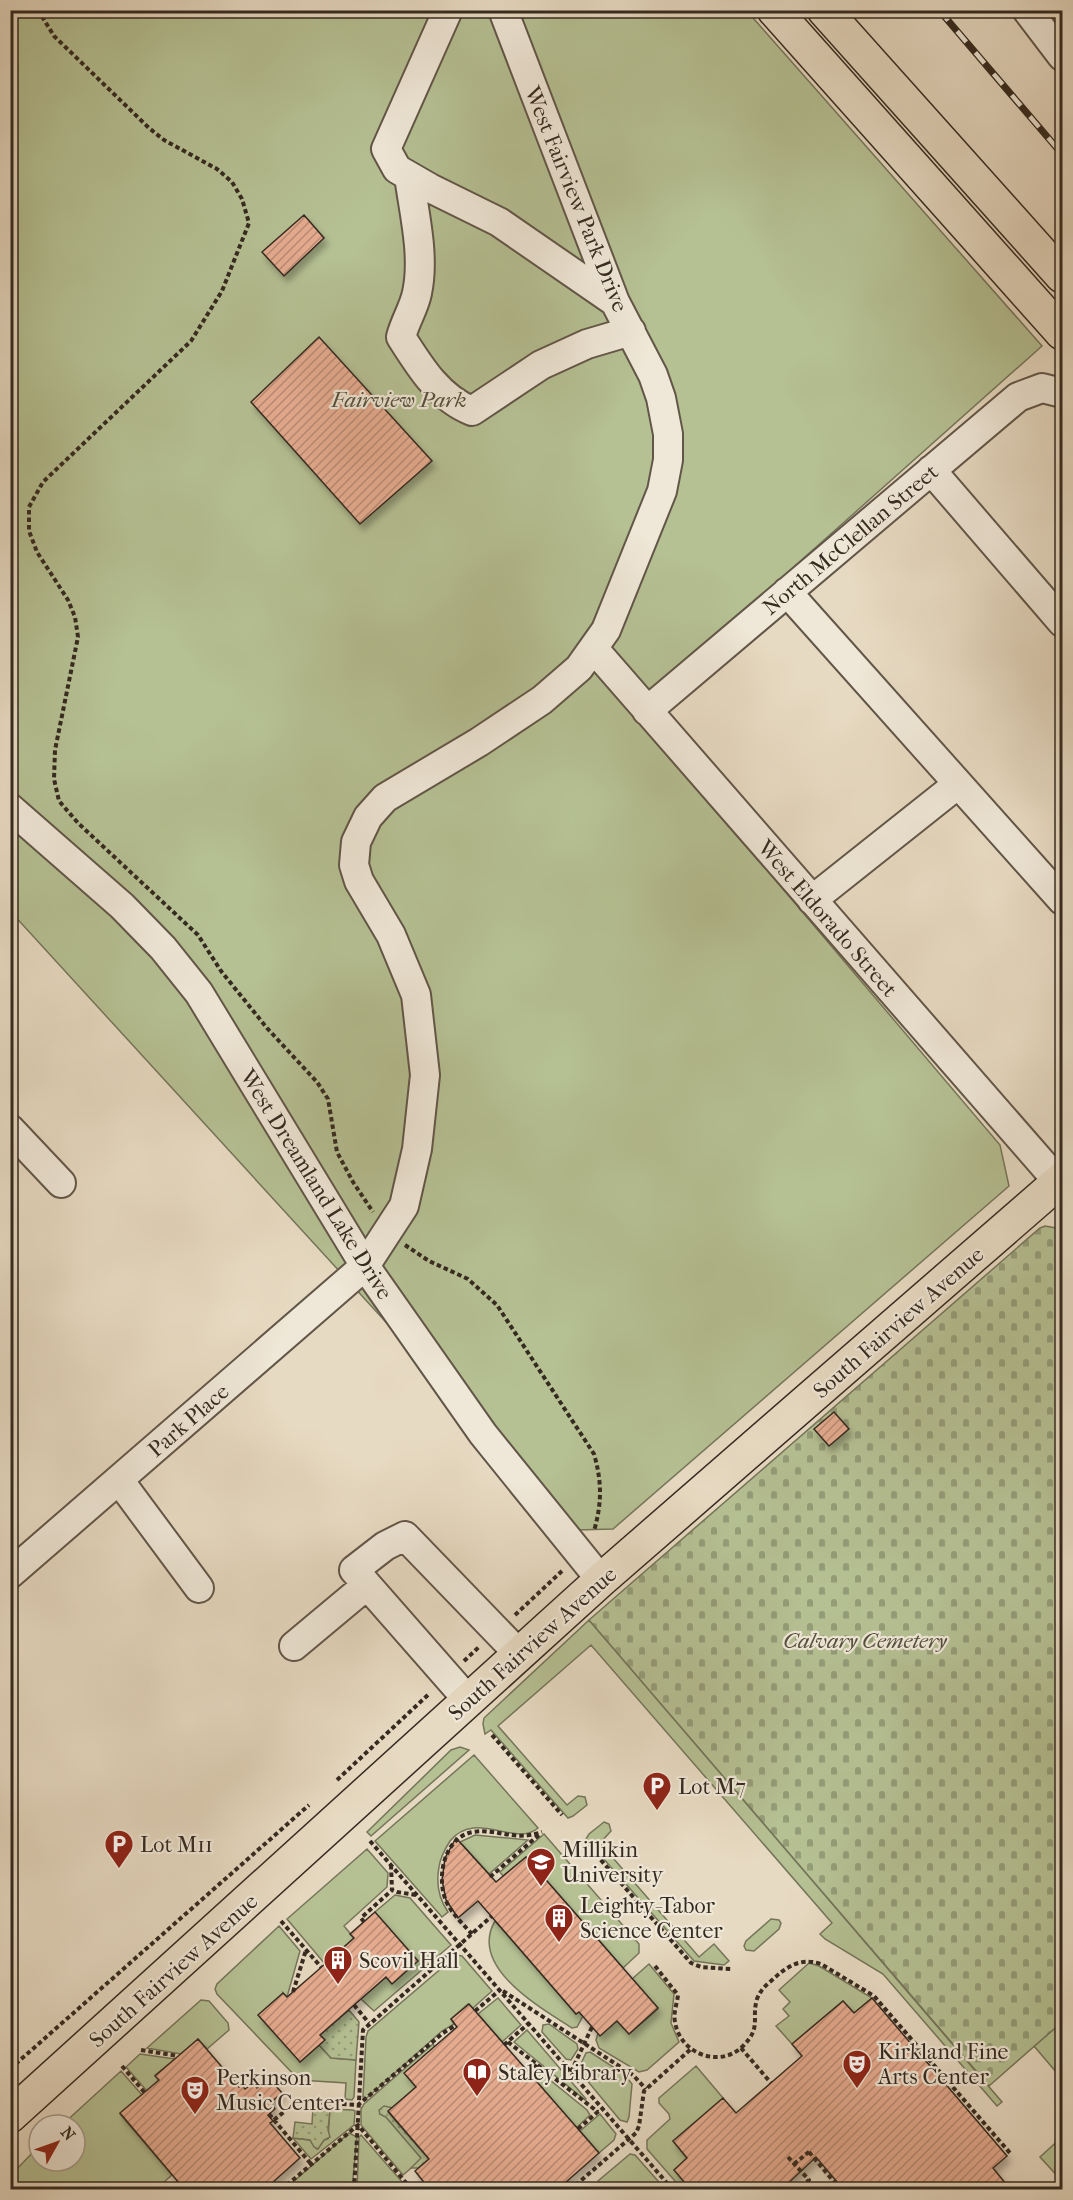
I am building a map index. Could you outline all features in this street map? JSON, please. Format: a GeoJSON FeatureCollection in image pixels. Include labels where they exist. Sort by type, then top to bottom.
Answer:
{"type":"FeatureCollection","features":[{"type":"Feature","properties":{"kind":"main road"},"geometry":{"type":"LineString","coordinates":[[774,10],[1062,333]]}},
{"type":"Feature","properties":{"kind":"main road"},"geometry":{"type":"LineString","coordinates":[[824,10],[1062,276]]}},
{"type":"Feature","properties":{"kind":"main road","name":"South Fairview Avenue"},"geometry":{"type":"LineString","coordinates":[[10,2116],[458,1688],[519,1654],[601,1580],[1061,1182]]}},
{"type":"Feature","properties":{"kind":"street"},"geometry":{"type":"LineString","coordinates":[[448,10],[386,149],[397,169],[499,222],[615,302]]}},
{"type":"Feature","properties":{"kind":"street","name":"West Fairview Park Drive"},"geometry":{"type":"LineString","coordinates":[[365,1266],[404,1206],[417,1149],[425,1075],[416,995],[391,935],[359,881],[354,865],[356,842],[368,817],[385,798],[479,742],[542,700],[579,668],[606,630],[662,491],[668,460],[668,434],[661,398],[653,375],[615,302],[504,10]]}},
{"type":"Feature","properties":{"kind":"street"},"geometry":{"type":"LineString","coordinates":[[1028,10],[1062,56]]}},
{"type":"Feature","properties":{"kind":"street"},"geometry":{"type":"LineString","coordinates":[[409,176],[420,267],[417,295],[405,321],[401,338],[426,376],[457,405],[472,411],[541,365],[587,344],[631,332]]}},
{"type":"Feature","properties":{"kind":"street","name":"North McClellan Street"},"geometry":{"type":"LineString","coordinates":[[647,711],[1018,397],[1042,388],[1062,393]]}},
{"type":"Feature","properties":{"kind":"street"},"geometry":{"type":"LineString","coordinates":[[931,470],[1062,622]]}},
{"type":"Feature","properties":{"kind":"street"},"geometry":{"type":"LineString","coordinates":[[787,592],[1062,900]]}},
{"type":"Feature","properties":{"kind":"street","name":"West Eldorado Street"},"geometry":{"type":"LineString","coordinates":[[594,649],[1061,1182]]}},
{"type":"Feature","properties":{"kind":"street"},"geometry":{"type":"LineString","coordinates":[[812,900],[958,784]]}},
{"type":"Feature","properties":{"kind":"street","name":"West Dreamland Lake Drive"},"geometry":{"type":"LineString","coordinates":[[10,808],[122,906],[163,948],[192,984],[365,1266],[483,1434],[601,1580]]}},
{"type":"Feature","properties":{"kind":"street"},"geometry":{"type":"LineString","coordinates":[[10,1129],[61,1183]]}},
{"type":"Feature","properties":{"kind":"street","name":"Park Place"},"geometry":{"type":"LineString","coordinates":[[10,1574],[365,1266]]}},
{"type":"Feature","properties":{"kind":"street"},"geometry":{"type":"LineString","coordinates":[[119,1480],[199,1588]]}},
{"type":"Feature","properties":{"kind":"street"},"geometry":{"type":"LineString","coordinates":[[458,1688],[354,1570],[385,1546],[405,1536],[519,1654]]}},
{"type":"Feature","properties":{"kind":"street"},"geometry":{"type":"LineString","coordinates":[[294,1646],[367,1585]]}},
{"type":"Feature","properties":{"kind":"path"},"geometry":{"type":"LineString","coordinates":[[38,10],[54,36],[149,128],[164,140],[217,169],[232,182],[242,199],[249,223],[222,291],[191,341],[43,482],[29,507],[29,531],[36,552],[68,600],[75,616],[78,637],[55,750],[54,779],[58,801],[78,824],[198,935],[221,970],[267,1028],[316,1082],[328,1099],[337,1152],[353,1182],[379,1221]]}},
{"type":"Feature","properties":{"kind":"path"},"geometry":{"type":"LineString","coordinates":[[404,1244],[429,1261],[468,1279],[497,1305],[594,1454],[600,1476],[601,1492],[600,1509],[592,1537]]}},
{"type":"Feature","properties":{"kind":"path"},"geometry":{"type":"LineString","coordinates":[[334,1782],[458,1688],[496,1632],[559,1574]]}},
{"type":"Feature","properties":{"kind":"path"},"geometry":{"type":"LineString","coordinates":[[492,1735],[562,1815]]}},
{"type":"Feature","properties":{"kind":"path"},"geometry":{"type":"LineString","coordinates":[[10,2069],[310,1804]]}},
{"type":"Feature","properties":{"kind":"path"},"geometry":{"type":"LineString","coordinates":[[472,1934],[451,1910],[443,1891],[443,1868],[452,1845],[464,1834],[474,1832],[529,1837],[542,1832],[490,1876]]}},
{"type":"Feature","properties":{"kind":"path"},"geometry":{"type":"LineString","coordinates":[[370,1841],[673,2190]]}},
{"type":"Feature","properties":{"kind":"path"},"geometry":{"type":"LineString","coordinates":[[586,1843],[691,1963],[700,1967],[731,1969]]}},
{"type":"Feature","properties":{"kind":"path"},"geometry":{"type":"LineString","coordinates":[[391,1865],[392,1890]]}},
{"type":"Feature","properties":{"kind":"path"},"geometry":{"type":"LineString","coordinates":[[392,1890],[417,1895]]}},
{"type":"Feature","properties":{"kind":"path"},"geometry":{"type":"LineString","coordinates":[[364,1922],[361,1918],[392,1890]]}},
{"type":"Feature","properties":{"kind":"path"},"geometry":{"type":"LineString","coordinates":[[354,2190],[363,2032],[369,2023],[492,1916]]}},
{"type":"Feature","properties":{"kind":"path"},"geometry":{"type":"LineString","coordinates":[[281,1921],[321,1967]]}},
{"type":"Feature","properties":{"kind":"path"},"geometry":{"type":"LineString","coordinates":[[293,1992],[306,1949]]}},
{"type":"Feature","properties":{"kind":"path"},"geometry":{"type":"LineString","coordinates":[[655,1966],[678,1995],[675,2024],[683,2040],[691,2049],[704,2056],[720,2057],[727,2056],[741,2048],[753,2032],[756,2024],[756,2005],[761,1990],[787,1967],[795,1963],[804,1961],[820,1964],[874,1996],[1010,2153]]}},
{"type":"Feature","properties":{"kind":"path"},"geometry":{"type":"LineString","coordinates":[[475,2011],[498,1988]]}},
{"type":"Feature","properties":{"kind":"path"},"geometry":{"type":"LineString","coordinates":[[498,1988],[633,2075],[646,2089]]}},
{"type":"Feature","properties":{"kind":"path"},"geometry":{"type":"LineString","coordinates":[[354,2005],[369,2023]]}},
{"type":"Feature","properties":{"kind":"path"},"geometry":{"type":"LineString","coordinates":[[529,2023],[506,2043],[598,2112]]}},
{"type":"Feature","properties":{"kind":"path"},"geometry":{"type":"LineString","coordinates":[[274,2120],[297,2101],[358,2105],[443,2033],[456,2025]]}},
{"type":"Feature","properties":{"kind":"path"},"geometry":{"type":"LineString","coordinates":[[571,2072],[592,2027]]}},
{"type":"Feature","properties":{"kind":"path"},"geometry":{"type":"LineString","coordinates":[[741,2048],[771,2083]]}},
{"type":"Feature","properties":{"kind":"path"},"geometry":{"type":"LineString","coordinates":[[141,2049],[178,2056]]}},
{"type":"Feature","properties":{"kind":"path"},"geometry":{"type":"LineString","coordinates":[[570,2190],[629,2139],[639,2126],[643,2094],[646,2089],[691,2049]]}},
{"type":"Feature","properties":{"kind":"path"},"geometry":{"type":"LineString","coordinates":[[529,2073],[537,2065]]}},
{"type":"Feature","properties":{"kind":"path"},"geometry":{"type":"LineString","coordinates":[[122,2066],[145,2092]]}},
{"type":"Feature","properties":{"kind":"path"},"geometry":{"type":"LineString","coordinates":[[578,2130],[602,2108]]}},
{"type":"Feature","properties":{"kind":"path"},"geometry":{"type":"LineString","coordinates":[[269,2114],[311,2164]]}},
{"type":"Feature","properties":{"kind":"path"},"geometry":{"type":"LineString","coordinates":[[272,2183],[279,2190],[358,2125]]}},
{"type":"Feature","properties":{"kind":"path"},"geometry":{"type":"LineString","coordinates":[[358,2125],[412,2190]]}},
{"type":"Feature","properties":{"kind":"path"},"geometry":{"type":"LineString","coordinates":[[794,2164],[810,2151],[841,2190]]}},
{"type":"Feature","properties":{"kind":"path"},"geometry":{"type":"LineString","coordinates":[[788,2157],[808,2180],[798,2190]]}},
{"type":"Feature","properties":{"kind":"path"},"geometry":{"type":"LineString","coordinates":[[170,2190],[178,2182]]}},
{"type":"Feature","properties":{"kind":"path"},"geometry":{"type":"LineString","coordinates":[[1059,2190],[1062,2186]]}},
{"type":"Feature","properties":{"kind":"green space","name":"Fairview Park"},"geometry":{"type":"Polygon","coordinates":[[[11,11],[747,11],[1042,346],[632,711],[1000,1145],[1009,1186],[613,1529],[576,1530],[11,912],[11,11]]]}},
{"type":"Feature","properties":{"kind":"green space","name":"Calvary Cemetery"},"geometry":{"type":"Polygon","coordinates":[[[1045,1226],[1056,1228],[1062,1233],[1062,2022],[989,2086],[589,1620],[1045,1226]]]}},
{"type":"Feature","properties":{"kind":"green space"},"geometry":{"type":"Polygon","coordinates":[[[589,1620],[1002,2102],[997,2106],[883,1974],[820,1934],[832,1923],[591,1645],[498,1726],[567,1805],[578,1796],[585,1797],[587,1805],[568,1818],[491,1730],[485,1734],[484,1718],[589,1620]]]}},
{"type":"Feature","properties":{"kind":"green space"},"geometry":{"type":"Polygon","coordinates":[[[460,1747],[469,1750],[371,1836],[367,1832],[451,1750],[460,1747]]]}},
{"type":"Feature","properties":{"kind":"green space"},"geometry":{"type":"Polygon","coordinates":[[[474,1755],[538,1828],[529,1833],[518,1834],[471,1828],[460,1832],[450,1841],[442,1857],[438,1873],[440,1896],[448,1912],[442,1917],[375,1841],[474,1755]]]}},
{"type":"Feature","properties":{"kind":"green space"},"geometry":{"type":"Polygon","coordinates":[[[604,1822],[609,1824],[611,1831],[600,1843],[699,1957],[714,1944],[729,1961],[724,1965],[694,1961],[586,1839],[604,1822]]]}},
{"type":"Feature","properties":{"kind":"green space"},"geometry":{"type":"Polygon","coordinates":[[[544,1834],[639,1944],[639,1953],[623,1968],[526,1857],[503,1876],[500,1872],[544,1834]]]}},
{"type":"Feature","properties":{"kind":"green space"},"geometry":{"type":"Polygon","coordinates":[[[475,1835],[528,1840],[489,1874],[460,1842],[475,1835]]]}},
{"type":"Feature","properties":{"kind":"green space"},"geometry":{"type":"Polygon","coordinates":[[[367,1849],[388,1873],[387,1887],[344,1926],[354,1938],[325,1964],[287,1919],[367,1849]]]}},
{"type":"Feature","properties":{"kind":"green space"},"geometry":{"type":"Polygon","coordinates":[[[395,1895],[410,1898],[451,1945],[374,2011],[361,1999],[386,1977],[391,1983],[375,1912],[395,1895]]]}},
{"type":"Feature","properties":{"kind":"green space"},"geometry":{"type":"Polygon","coordinates":[[[771,1919],[779,1920],[781,1923],[779,1929],[754,1951],[746,1950],[744,1946],[746,1941],[771,1919]]]}},
{"type":"Feature","properties":{"kind":"green space"},"geometry":{"type":"Polygon","coordinates":[[[495,1921],[576,2014],[579,2012],[583,2016],[577,2027],[572,2028],[543,2009],[512,1984],[499,1970],[491,1954],[489,1938],[495,1921]]]}},
{"type":"Feature","properties":{"kind":"green space"},"geometry":{"type":"Polygon","coordinates":[[[279,1926],[300,1951],[287,1997],[283,1993],[300,2062],[319,2045],[331,2058],[356,2060],[352,2100],[345,2099],[346,2083],[299,2080],[217,1994],[215,1989],[217,1984],[279,1926]]]}},
{"type":"Feature","properties":{"kind":"green space"},"geometry":{"type":"Polygon","coordinates":[[[457,1955],[462,1956],[492,1991],[473,2008],[468,2004],[451,2019],[454,2024],[442,2031],[367,2098],[363,2097],[368,2031],[457,1955]]]}},
{"type":"Feature","properties":{"kind":"green space"},"geometry":{"type":"Polygon","coordinates":[[[809,1963],[819,1966],[872,1998],[854,2013],[843,2001],[792,2044],[776,2026],[789,2016],[783,2009],[790,2002],[779,1990],[809,1963]]]}},
{"type":"Feature","properties":{"kind":"green space"},"geometry":{"type":"Polygon","coordinates":[[[649,1964],[674,1994],[671,2023],[679,2042],[647,2070],[639,2072],[599,2048],[596,2040],[598,2033],[617,2021],[629,2034],[658,2009],[632,1979],[649,1964]]]}},
{"type":"Feature","properties":{"kind":"green space"},"geometry":{"type":"Polygon","coordinates":[[[498,1998],[521,2025],[502,2042],[478,2014],[498,1998]]]}},
{"type":"Feature","properties":{"kind":"green space"},"geometry":{"type":"Polygon","coordinates":[[[201,2000],[209,2001],[228,2023],[229,2030],[207,2049],[198,2039],[181,2054],[147,2048],[201,2000]]]}},
{"type":"Feature","properties":{"kind":"green space"},"geometry":{"type":"Polygon","coordinates":[[[349,2010],[359,2022],[356,2060],[331,2058],[319,2045],[324,2040],[320,2035],[349,2010]]]}},
{"type":"Feature","properties":{"kind":"green space"},"geometry":{"type":"Polygon","coordinates":[[[1062,2022],[1062,2079],[1034,2046],[1062,2022]]]}},
{"type":"Feature","properties":{"kind":"green space"},"geometry":{"type":"Polygon","coordinates":[[[549,2024],[577,2044],[578,2049],[571,2060],[566,2059],[542,2032],[543,2025],[549,2024]]]}},
{"type":"Feature","properties":{"kind":"green space"},"geometry":{"type":"Polygon","coordinates":[[[527,2030],[586,2099],[585,2100],[514,2042],[527,2030]]]}},
{"type":"Feature","properties":{"kind":"green space"},"geometry":{"type":"Polygon","coordinates":[[[433,2044],[435,2047],[416,2087],[393,2108],[380,2114],[386,2117],[422,2159],[403,2175],[361,2125],[361,2109],[433,2044]]]}},
{"type":"Feature","properties":{"kind":"green space"},"geometry":{"type":"Polygon","coordinates":[[[590,2052],[624,2074],[632,2084],[627,2122],[620,2120],[580,2072],[580,2066],[586,2053],[590,2052]]]}},
{"type":"Feature","properties":{"kind":"green space"},"geometry":{"type":"Polygon","coordinates":[[[140,2054],[175,2059],[155,2075],[159,2080],[147,2091],[126,2067],[140,2054]]]}},
{"type":"Feature","properties":{"kind":"green space"},"geometry":{"type":"Polygon","coordinates":[[[696,2066],[723,2098],[673,2141],[687,2158],[674,2170],[691,2189],[682,2189],[647,2149],[647,2140],[670,2119],[669,2114],[659,2103],[659,2098],[696,2066]]]}},
{"type":"Feature","properties":{"kind":"green space"},"geometry":{"type":"Polygon","coordinates":[[[121,2071],[142,2095],[120,2114],[172,2175],[155,2190],[11,2189],[10,2176],[27,2158],[27,2173],[87,2173],[87,2113],[75,2113],[121,2071]]]}},
{"type":"Feature","properties":{"kind":"green space"},"geometry":{"type":"Polygon","coordinates":[[[535,2071],[540,2072],[587,2110],[590,2115],[576,2128],[530,2075],[535,2071]]]}},
{"type":"Feature","properties":{"kind":"green space"},"geometry":{"type":"Polygon","coordinates":[[[384,2106],[393,2108],[388,2112],[429,2159],[418,2168],[411,2168],[421,2158],[386,2117],[380,2114],[379,2110],[384,2106]]]}},
{"type":"Feature","properties":{"kind":"green space"},"geometry":{"type":"Polygon","coordinates":[[[313,2107],[330,2109],[328,2130],[330,2137],[324,2140],[318,2149],[310,2140],[293,2138],[295,2122],[312,2124],[313,2107]]]}},
{"type":"Feature","properties":{"kind":"green space"},"geometry":{"type":"Polygon","coordinates":[[[330,2109],[355,2111],[354,2125],[311,2159],[293,2138],[310,2140],[317,2149],[324,2140],[328,2139],[330,2109]]]}},
{"type":"Feature","properties":{"kind":"green space"},"geometry":{"type":"Polygon","coordinates":[[[600,2114],[616,2134],[614,2140],[599,2153],[580,2131],[600,2114]]]}},
{"type":"Feature","properties":{"kind":"green space"},"geometry":{"type":"Polygon","coordinates":[[[349,2133],[357,2137],[352,2189],[285,2189],[349,2133]]]}},
{"type":"Feature","properties":{"kind":"green space"},"geometry":{"type":"Polygon","coordinates":[[[361,2135],[404,2184],[397,2189],[357,2189],[359,2137],[361,2135]]]}},
{"type":"Feature","properties":{"kind":"green space"},"geometry":{"type":"Polygon","coordinates":[[[1062,2137],[1062,2177],[1060,2179],[1040,2157],[1062,2137]]]}},
{"type":"Feature","properties":{"kind":"green space"},"geometry":{"type":"Polygon","coordinates":[[[630,2154],[635,2155],[665,2189],[601,2189],[598,2181],[630,2154]]]}},
{"type":"Feature","properties":{"kind":"building"},"geometry":{"type":"Polygon","coordinates":[[[304,215],[324,238],[284,276],[262,252],[304,215]]]}},
{"type":"Feature","properties":{"kind":"building"},"geometry":{"type":"Polygon","coordinates":[[[319,337],[432,461],[360,524],[251,402],[319,337]]]}},
{"type":"Feature","properties":{"kind":"building"},"geometry":{"type":"Polygon","coordinates":[[[834,1412],[849,1429],[829,1446],[814,1429],[834,1412]]]}},
{"type":"Feature","properties":{"kind":"building","name":"Leighty-Tabor Science Center"},"geometry":{"type":"Polygon","coordinates":[[[456,1838],[496,1882],[526,1857],[658,2008],[629,2034],[617,2021],[600,2036],[579,2012],[576,2014],[478,1901],[458,1918],[446,1900],[442,1880],[445,1858],[456,1838]]]}},
{"type":"Feature","properties":{"kind":"building","name":"Scovil Hall"},"geometry":{"type":"Polygon","coordinates":[[[375,1912],[418,1961],[392,1984],[386,1977],[320,2035],[325,2040],[300,2062],[258,2015],[283,1993],[287,1997],[317,1971],[354,1938],[350,1934],[375,1912]]]}},
{"type":"Feature","properties":{"kind":"building","name":"Kirkland Fine Arts Center"},"geometry":{"type":"Polygon","coordinates":[[[872,1998],[1007,2156],[993,2168],[1011,2190],[844,2190],[816,2157],[781,2190],[691,2190],[674,2170],[687,2158],[673,2141],[723,2098],[736,2113],[802,2056],[792,2044],[843,2001],[854,2013],[872,1998]]]}},
{"type":"Feature","properties":{"kind":"building","name":"Staley Library"},"geometry":{"type":"Polygon","coordinates":[[[469,2004],[599,2153],[557,2190],[522,2190],[515,2182],[506,2190],[430,2190],[415,2171],[429,2159],[388,2111],[416,2087],[404,2073],[457,2027],[451,2019],[469,2004]]]}},
{"type":"Feature","properties":{"kind":"building","name":"Perkinson Music Center"},"geometry":{"type":"Polygon","coordinates":[[[198,2039],[239,2087],[242,2085],[245,2089],[253,2083],[257,2088],[269,2078],[282,2093],[270,2103],[275,2109],[268,2115],[273,2121],[270,2123],[300,2158],[264,2190],[185,2190],[120,2113],[159,2080],[155,2076],[198,2039]]]}},
{"type":"Feature","properties":{"kind":"railway"},"geometry":{"type":"LineString","coordinates":[[939,10],[1062,154]]}},
{"type":"Feature","properties":{"kind":"place","name":"Lot M7"},"geometry":{"type":"Point","coordinates":[657,1812]}},
{"type":"Feature","properties":{"kind":"place","name":"Lot M11"},"geometry":{"type":"Point","coordinates":[119,1870]}},
{"type":"Feature","properties":{"kind":"place","name":"Millikin University"},"geometry":{"type":"Point","coordinates":[541,1888]}},
{"type":"Feature","properties":{"kind":"place","name":"Leighty-Tabor Science Center"},"geometry":{"type":"Point","coordinates":[559,1944]}},
{"type":"Feature","properties":{"kind":"place","name":"Scovil Hall"},"geometry":{"type":"Point","coordinates":[338,1986]}},
{"type":"Feature","properties":{"kind":"place","name":"Kirkland Fine Arts Center"},"geometry":{"type":"Point","coordinates":[857,2090]}},
{"type":"Feature","properties":{"kind":"place","name":"Staley Library"},"geometry":{"type":"Point","coordinates":[477,2098]}},
{"type":"Feature","properties":{"kind":"place","name":"Perkinson Music Center"},"geometry":{"type":"Point","coordinates":[195,2116]}}]}
